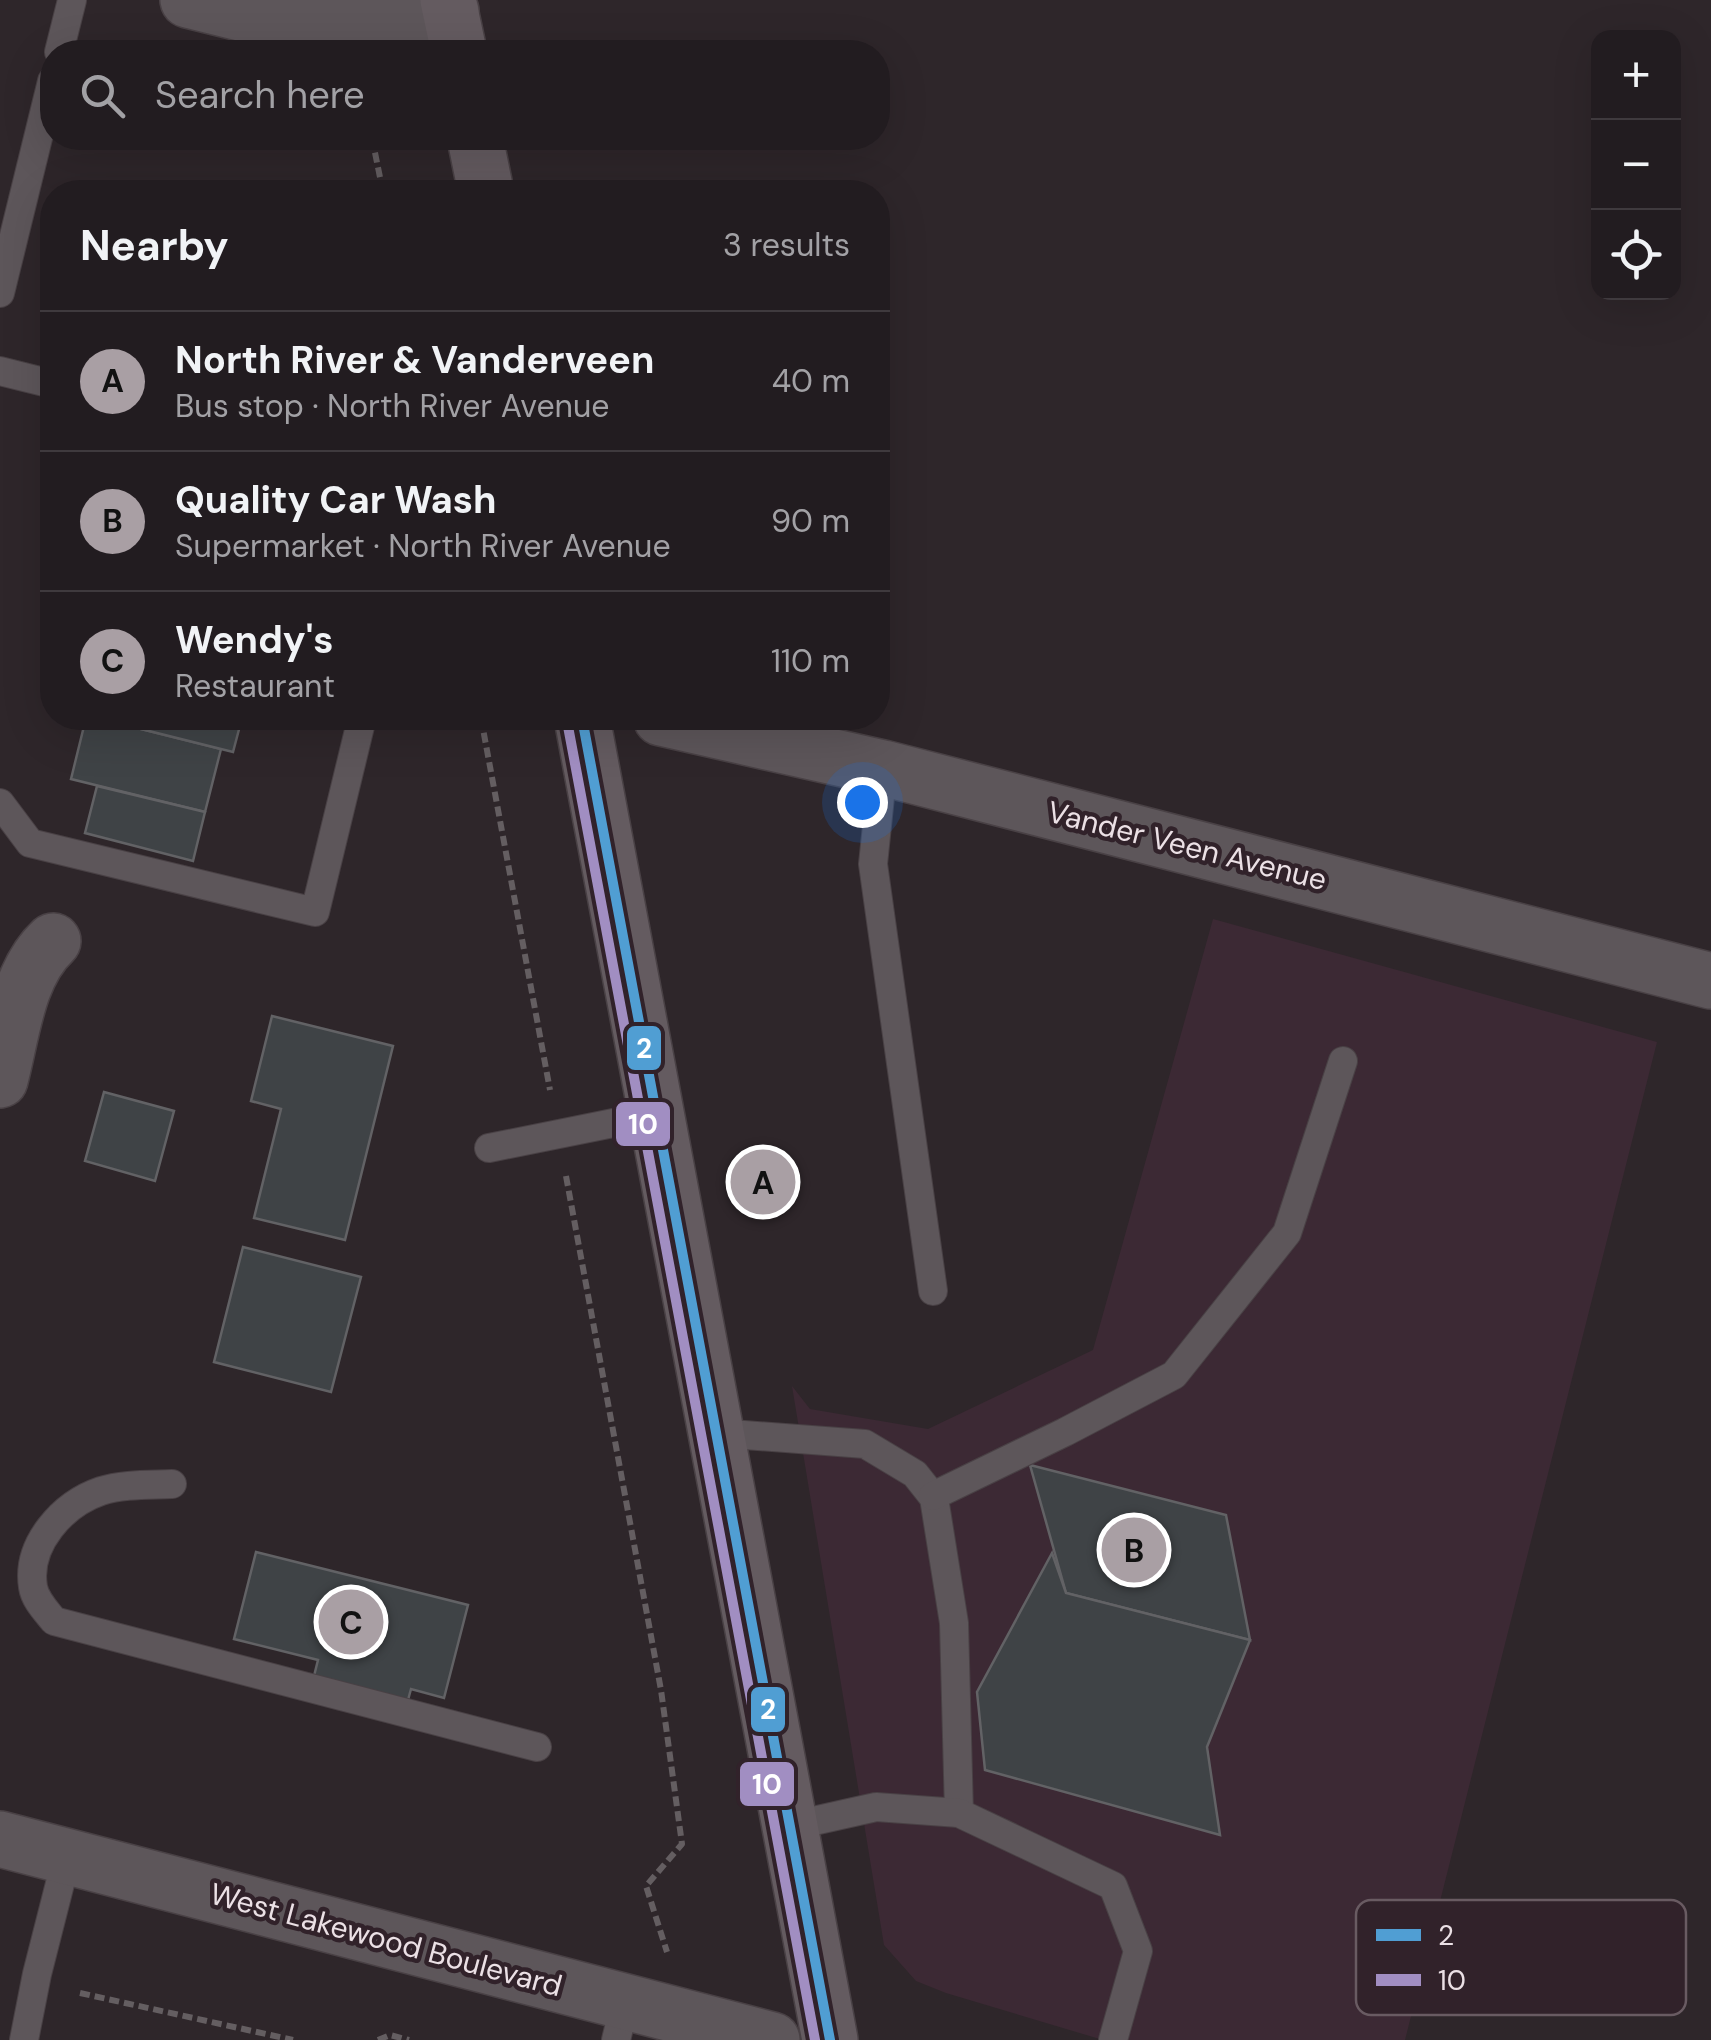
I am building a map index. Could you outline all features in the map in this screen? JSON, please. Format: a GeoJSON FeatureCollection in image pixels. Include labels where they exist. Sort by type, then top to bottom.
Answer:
{"type":"FeatureCollection","features":[{"type":"Feature","properties":{"kind":"main road"},"geometry":{"type":"LineString","coordinates":[[477,150],[484,180]]}},
{"type":"Feature","properties":{"kind":"main road"},"geometry":{"type":"LineString","coordinates":[[584,730],[830,2040]]}},
{"type":"Feature","properties":{"kind":"street"},"geometry":{"type":"LineString","coordinates":[[188,0],[289,26],[453,21]]}},
{"type":"Feature","properties":{"kind":"street","name":"Vander Veen Avenue"},"geometry":{"type":"LineString","coordinates":[[714,730],[883,768],[1711,981]]}},
{"type":"Feature","properties":{"kind":"street"},"geometry":{"type":"LineString","coordinates":[[0,1080],[29,973],[37,956],[54,942]]}},
{"type":"Feature","properties":{"kind":"street","name":"West Lakewood Boulevard"},"geometry":{"type":"LineString","coordinates":[[0,1839],[621,2021],[688,2019],[772,2040]]}},
{"type":"Feature","properties":{"kind":"lane"},"geometry":{"type":"LineString","coordinates":[[63,40],[72,0]]}},
{"type":"Feature","properties":{"kind":"lane"},"geometry":{"type":"LineString","coordinates":[[0,294],[40,129]]}},
{"type":"Feature","properties":{"kind":"lane"},"geometry":{"type":"LineString","coordinates":[[0,371],[40,381]]}},
{"type":"Feature","properties":{"kind":"lane"},"geometry":{"type":"LineString","coordinates":[[0,803],[30,844],[315,912],[359,730]]}},
{"type":"Feature","properties":{"kind":"lane"},"geometry":{"type":"LineString","coordinates":[[883,768],[873,864],[933,1290]]}},
{"type":"Feature","properties":{"kind":"lane"},"geometry":{"type":"LineString","coordinates":[[932,1496],[1174,1375],[1287,1234],[1343,1061]]}},
{"type":"Feature","properties":{"kind":"lane"},"geometry":{"type":"LineString","coordinates":[[489,1148],[658,1114]]}},
{"type":"Feature","properties":{"kind":"lane"},"geometry":{"type":"LineString","coordinates":[[718,1433],[865,1444],[915,1474],[932,1496],[954,1623],[960,1813]]}},
{"type":"Feature","properties":{"kind":"lane"},"geometry":{"type":"LineString","coordinates":[[172,1484],[104,1489],[76,1502],[56,1519],[42,1540],[34,1565],[33,1589],[54,1620],[537,1747]]}},
{"type":"Feature","properties":{"kind":"lane"},"geometry":{"type":"LineString","coordinates":[[791,1826],[876,1806],[960,1813],[1112,1886],[1138,1951],[1114,2040]]}},
{"type":"Feature","properties":{"kind":"lane"},"geometry":{"type":"LineString","coordinates":[[24,2040],[68,1856]]}},
{"type":"Feature","properties":{"kind":"path"},"geometry":{"type":"LineString","coordinates":[[375,150],[381,180]]}},
{"type":"Feature","properties":{"kind":"path"},"geometry":{"type":"LineString","coordinates":[[639,1566],[682,1844],[646,1886],[688,2019]]}},
{"type":"Feature","properties":{"kind":"path"},"geometry":{"type":"LineString","coordinates":[[37,1974],[87,1996],[294,2040]]}},
{"type":"Feature","properties":{"kind":"path"},"geometry":{"type":"LineString","coordinates":[[378,2040],[390,2034],[409,2040]]}},
{"type":"Feature","properties":{"kind":"shaded area"},"geometry":{"type":"Polygon","coordinates":[[[1213,919],[1657,1042],[1440,1900],[1356,1900],[1356,2015],[1411,2015],[1405,2040],[1103,2040],[916,1981],[884,1945],[792,1386],[810,1409],[928,1429],[1093,1350],[1213,919]]]}},
{"type":"Feature","properties":{"kind":"building"},"geometry":{"type":"Polygon","coordinates":[[[83,730],[145,730],[221,749],[205,812],[71,779],[83,730]]]}},
{"type":"Feature","properties":{"kind":"building"},"geometry":{"type":"Polygon","coordinates":[[[145,730],[239,730],[233,752],[145,730]]]}},
{"type":"Feature","properties":{"kind":"building"},"geometry":{"type":"Polygon","coordinates":[[[97,786],[205,812],[193,861],[85,833],[97,786]]]}},
{"type":"Feature","properties":{"kind":"building"},"geometry":{"type":"Polygon","coordinates":[[[272,1016],[393,1046],[345,1240],[254,1218],[281,1109],[251,1101],[272,1016]]]}},
{"type":"Feature","properties":{"kind":"building"},"geometry":{"type":"Polygon","coordinates":[[[104,1092],[174,1111],[155,1181],[85,1161],[104,1092]]]}},
{"type":"Feature","properties":{"kind":"building"},"geometry":{"type":"Polygon","coordinates":[[[243,1247],[361,1277],[331,1392],[214,1362],[243,1247]]]}},
{"type":"Feature","properties":{"kind":"building"},"geometry":{"type":"Polygon","coordinates":[[[1030,1465],[1226,1515],[1250,1640],[1066,1593],[1030,1465]]]}},
{"type":"Feature","properties":{"kind":"building"},"geometry":{"type":"Polygon","coordinates":[[[256,1552],[468,1605],[444,1698],[411,1689],[408,1700],[314,1676],[318,1660],[234,1639],[256,1552]]]}},
{"type":"Feature","properties":{"kind":"building"},"geometry":{"type":"Polygon","coordinates":[[[1052,1553],[1066,1593],[1250,1640],[1207,1747],[1220,1835],[985,1770],[977,1692],[1052,1553]]]}},
{"type":"Feature","properties":{"kind":"transit line","name":"10"},"geometry":{"type":"LineString","coordinates":[[569,730],[815,2040]]}},
{"type":"Feature","properties":{"kind":"transit line","name":"2"},"geometry":{"type":"LineString","coordinates":[[584,730],[830,2040]]}},
{"type":"Feature","properties":{"kind":"place","name":"North River & Vanderveen"},"geometry":{"type":"Point","coordinates":[763,1182]}},
{"type":"Feature","properties":{"kind":"place","name":"Quality Car Wash"},"geometry":{"type":"Point","coordinates":[1134,1550]}},
{"type":"Feature","properties":{"kind":"place","name":"Wendy's"},"geometry":{"type":"Point","coordinates":[351,1622]}}]}
